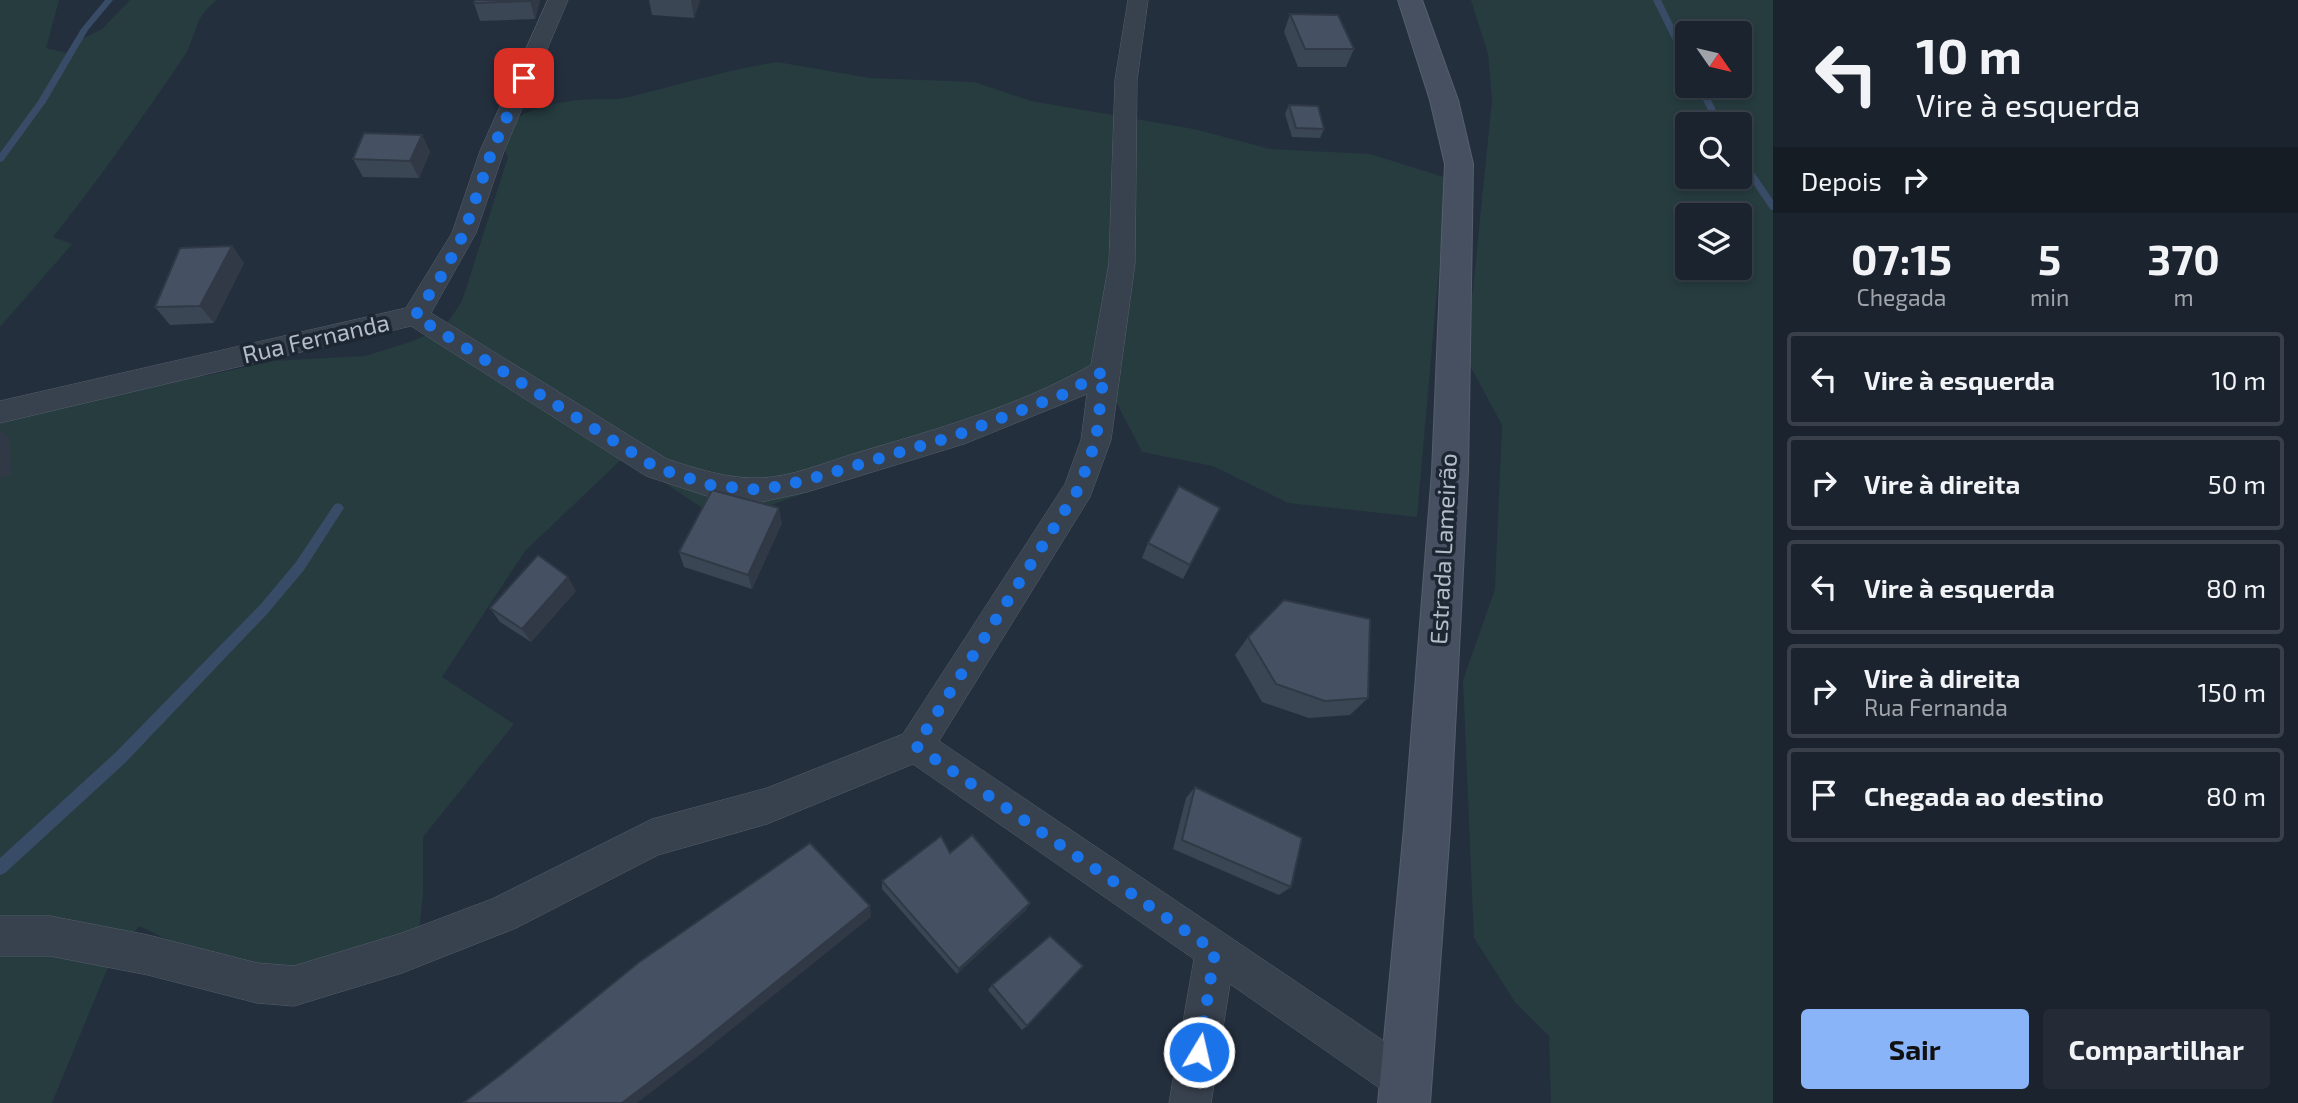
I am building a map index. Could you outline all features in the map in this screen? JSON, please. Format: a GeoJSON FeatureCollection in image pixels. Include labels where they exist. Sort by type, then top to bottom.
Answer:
{"type":"FeatureCollection","features":[{"type":"Feature","properties":{"kind":"street","name":"Rua Fernanda"},"geometry":{"type":"LineString","coordinates":[[0,412],[415,316],[444,272],[464,233],[492,151],[558,0]]}},
{"type":"Feature","properties":{"kind":"street"},"geometry":{"type":"LineString","coordinates":[[0,936],[50,936],[148,955],[257,983],[294,986],[402,953],[502,914],[652,838],[767,806],[916,746],[1079,488],[1096,440],[1122,262],[1126,80],[1138,0]]}},
{"type":"Feature","properties":{"kind":"street","name":"Estrada Lameirão"},"geometry":{"type":"LineString","coordinates":[[1405,1092],[1427,828],[1450,472],[1459,164],[1444,100],[1410,0]]}},
{"type":"Feature","properties":{"kind":"street"},"geometry":{"type":"LineString","coordinates":[[415,316],[657,468],[710,485],[761,490],[807,480],[954,436],[1064,394],[1104,371]]}},
{"type":"Feature","properties":{"kind":"street"},"geometry":{"type":"LineString","coordinates":[[916,746],[1215,951],[1405,1092]]}},
{"type":"Feature","properties":{"kind":"street"},"geometry":{"type":"LineString","coordinates":[[1190,1103],[1215,951]]}},
{"type":"Feature","properties":{"kind":"green space"},"geometry":{"type":"Polygon","coordinates":[[[0,0],[59,0],[46,48],[66,53],[80,40],[102,29],[130,0],[217,0],[203,14],[183,58],[53,237],[72,244],[0,327],[0,0]]]}},
{"type":"Feature","properties":{"kind":"green space"},"geometry":{"type":"Polygon","coordinates":[[[1471,0],[1773,0],[1773,1103],[1551,1103],[1549,1036],[1515,1002],[1474,938],[1463,680],[1495,589],[1502,425],[1466,358],[1492,100],[1488,54],[1471,0]]]}},
{"type":"Feature","properties":{"kind":"green space"},"geometry":{"type":"Polygon","coordinates":[[[777,62],[870,78],[974,82],[1031,101],[1194,129],[1270,149],[1370,154],[1447,178],[1417,517],[1288,503],[1213,466],[1142,452],[1108,386],[723,522],[625,456],[525,551],[442,677],[514,724],[423,837],[423,895],[416,959],[279,993],[139,926],[106,972],[52,1103],[0,1103],[0,407],[147,377],[205,376],[273,361],[365,356],[413,341],[445,326],[462,301],[508,157],[498,136],[513,120],[557,103],[623,98],[777,62]]]}},
{"type":"Feature","properties":{"kind":"building"},"geometry":{"type":"Polygon","coordinates":[[[475,0],[530,0],[530,1],[474,3],[475,0]]]}},
{"type":"Feature","properties":{"kind":"building"},"geometry":{"type":"Polygon","coordinates":[[[1290,14],[1338,15],[1354,49],[1305,49],[1290,14]]]}},
{"type":"Feature","properties":{"kind":"building"},"geometry":{"type":"Polygon","coordinates":[[[1289,105],[1318,106],[1324,129],[1296,128],[1289,105]]]}},
{"type":"Feature","properties":{"kind":"building"},"geometry":{"type":"Polygon","coordinates":[[[364,133],[422,135],[410,161],[353,159],[364,133]]]}},
{"type":"Feature","properties":{"kind":"building"},"geometry":{"type":"Polygon","coordinates":[[[232,246],[200,306],[155,307],[180,248],[232,246]]]}},
{"type":"Feature","properties":{"kind":"building"},"geometry":{"type":"Polygon","coordinates":[[[1179,486],[1220,508],[1190,565],[1148,543],[1179,486]]]}},
{"type":"Feature","properties":{"kind":"building"},"geometry":{"type":"Polygon","coordinates":[[[712,490],[779,508],[748,575],[679,552],[712,490]]]}},
{"type":"Feature","properties":{"kind":"building"},"geometry":{"type":"Polygon","coordinates":[[[538,555],[568,577],[522,629],[490,608],[538,555]]]}},
{"type":"Feature","properties":{"kind":"building"},"geometry":{"type":"Polygon","coordinates":[[[1284,600],[1370,619],[1368,698],[1325,701],[1276,684],[1248,637],[1284,600]]]}},
{"type":"Feature","properties":{"kind":"building"},"geometry":{"type":"Polygon","coordinates":[[[1195,787],[1302,838],[1291,887],[1182,840],[1195,787]]]}},
{"type":"Feature","properties":{"kind":"building"},"geometry":{"type":"Polygon","coordinates":[[[972,835],[1030,903],[959,969],[882,881],[941,836],[950,853],[972,835]]]}},
{"type":"Feature","properties":{"kind":"building"},"geometry":{"type":"Polygon","coordinates":[[[810,843],[870,906],[622,1103],[463,1103],[638,963],[810,843]]]}},
{"type":"Feature","properties":{"kind":"building"},"geometry":{"type":"Polygon","coordinates":[[[1050,936],[1083,966],[1027,1026],[992,985],[1050,936]]]}},
{"type":"Feature","properties":{"kind":"waterway"},"geometry":{"type":"LineString","coordinates":[[0,159],[42,102],[85,29],[109,0]]}},
{"type":"Feature","properties":{"kind":"waterway"},"geometry":{"type":"LineString","coordinates":[[1657,0],[1675,37]]}},
{"type":"Feature","properties":{"kind":"waterway"},"geometry":{"type":"LineString","coordinates":[[1706,98],[1713,112]]}},
{"type":"Feature","properties":{"kind":"waterway"},"geometry":{"type":"LineString","coordinates":[[1752,176],[1773,207]]}},
{"type":"Feature","properties":{"kind":"waterway"},"geometry":{"type":"LineString","coordinates":[[0,868],[120,758],[264,609],[300,566],[338,508]]}},
{"type":"Feature","properties":{"kind":"route"},"geometry":{"type":"LineString","coordinates":[[524,78],[492,151],[464,233],[444,272],[415,316],[657,468],[710,485],[761,490],[807,480],[954,436],[1064,394],[1104,371],[1096,440],[1090,464],[1079,488],[916,746],[1215,951],[1199,1052]]}}]}
